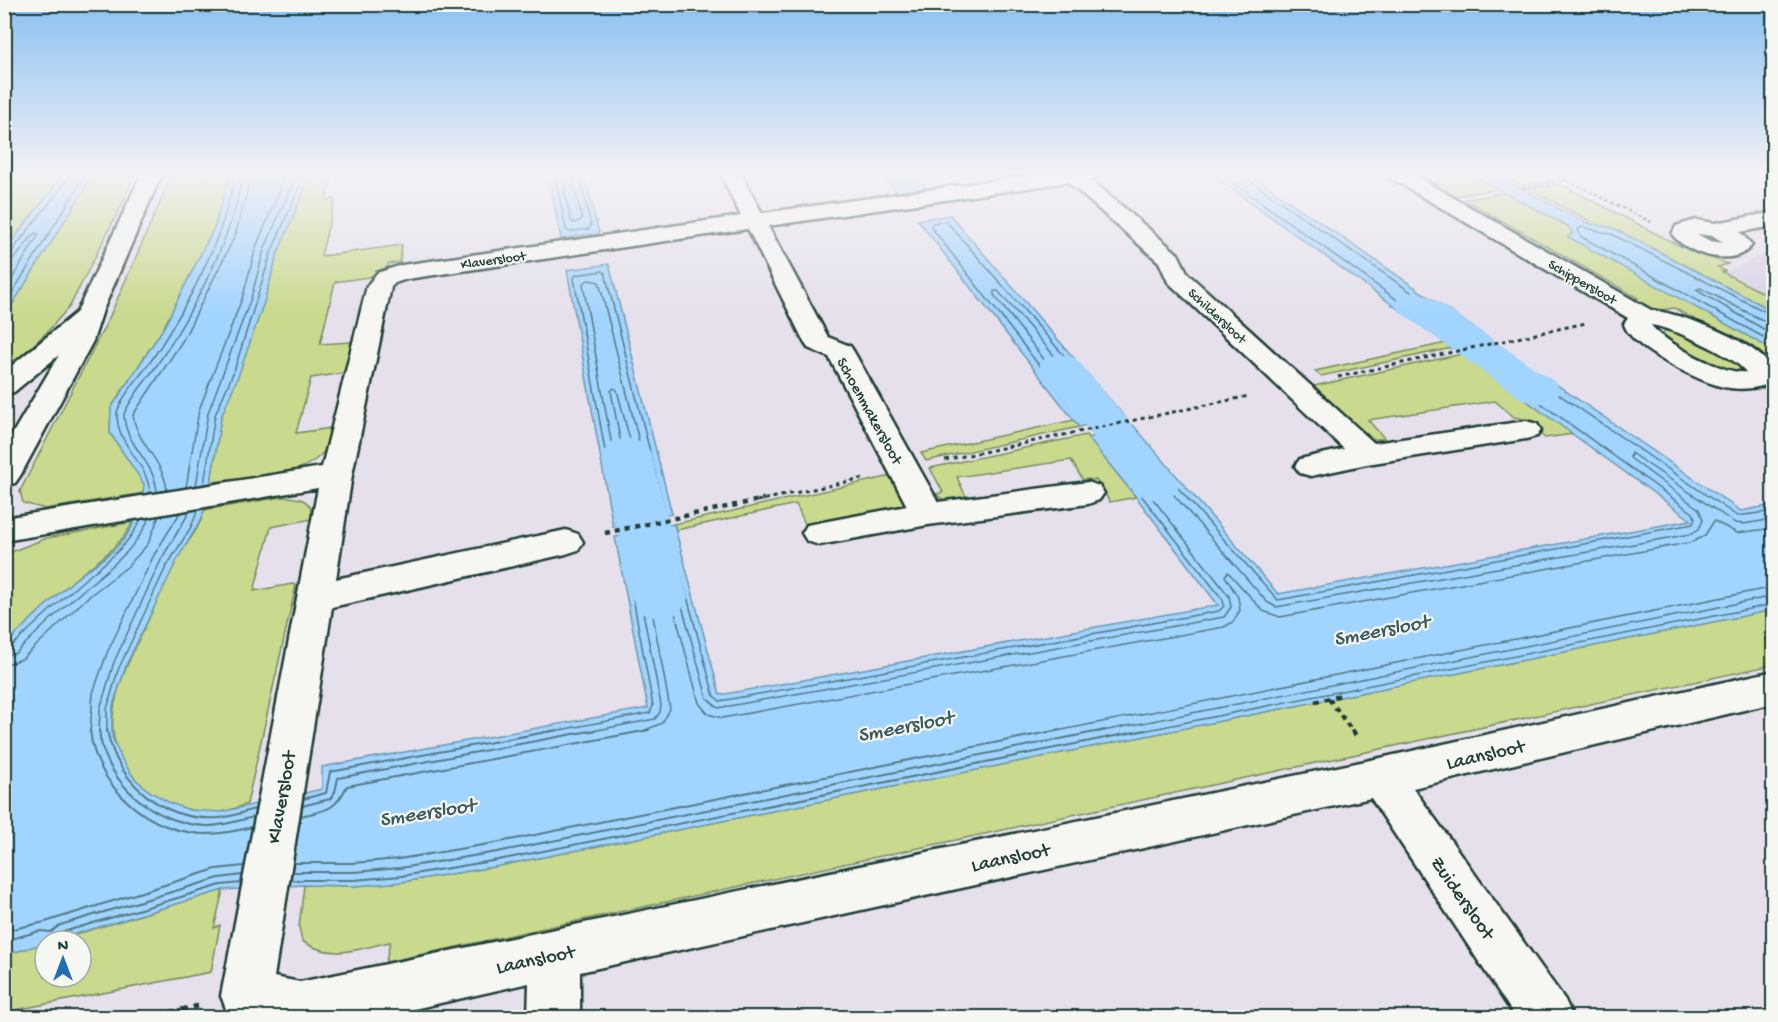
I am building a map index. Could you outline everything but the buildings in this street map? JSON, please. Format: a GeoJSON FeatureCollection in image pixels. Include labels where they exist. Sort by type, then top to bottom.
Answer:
{"type":"FeatureCollection","features":[{"type":"Feature","properties":{"kind":"street"},"geometry":{"type":"LineString","coordinates":[[4,476],[80,341],[90,310],[130,221]]}},
{"type":"Feature","properties":{"kind":"street","name":"Klaversloot"},"geometry":{"type":"LineString","coordinates":[[246,996],[336,475],[379,286],[387,278],[402,272],[762,221]]}},
{"type":"Feature","properties":{"kind":"street","name":"Schildersloot"},"geometry":{"type":"LineString","coordinates":[[1129,221],[1170,259],[1177,276],[1367,454]]}},
{"type":"Feature","properties":{"kind":"street","name":"Schippersloot"},"geometry":{"type":"LineString","coordinates":[[1475,221],[1641,320]]}},
{"type":"Feature","properties":{"kind":"street"},"geometry":{"type":"LineString","coordinates":[[1686,238],[1701,246],[1731,250],[1740,245],[1733,237],[1716,230],[1764,221]]}},
{"type":"Feature","properties":{"kind":"street","name":"Schoenmakersloot"},"geometry":{"type":"LineString","coordinates":[[753,222],[817,342],[840,352],[928,514]]}},
{"type":"Feature","properties":{"kind":"street"},"geometry":{"type":"LineString","coordinates":[[4,386],[32,365],[90,310]]}},
{"type":"Feature","properties":{"kind":"street"},"geometry":{"type":"LineString","coordinates":[[1311,466],[1367,454],[1526,430]]}},
{"type":"Feature","properties":{"kind":"street"},"geometry":{"type":"LineString","coordinates":[[4,530],[336,475]]}},
{"type":"Feature","properties":{"kind":"street"},"geometry":{"type":"LineString","coordinates":[[819,533],[928,514],[1088,493]]}},
{"type":"Feature","properties":{"kind":"street"},"geometry":{"type":"LineString","coordinates":[[316,597],[566,542]]}},
{"type":"Feature","properties":{"kind":"street","name":"Laansloot"},"geometry":{"type":"LineString","coordinates":[[246,996],[300,1008],[1380,777],[1773,687]]}},
{"type":"Feature","properties":{"kind":"street","name":"Zuidersloot"},"geometry":{"type":"LineString","coordinates":[[1380,777],[1547,1017]]}},
{"type":"Feature","properties":{"kind":"street"},"geometry":{"type":"LineString","coordinates":[[554,1017],[555,954]]}},
{"type":"Feature","properties":{"kind":"path"},"geometry":{"type":"LineString","coordinates":[[1651,221],[1686,238]]}},
{"type":"Feature","properties":{"kind":"path"},"geometry":{"type":"LineString","coordinates":[[604,534],[1616,317],[1641,320]]}},
{"type":"Feature","properties":{"kind":"path"},"geometry":{"type":"LineString","coordinates":[[1315,702],[1341,695]]}},
{"type":"Feature","properties":{"kind":"path"},"geometry":{"type":"LineString","coordinates":[[1329,699],[1334,706]]}},
{"type":"Feature","properties":{"kind":"shaded area"},"geometry":{"type":"Polygon","coordinates":[[[1773,253],[1773,311],[1713,279],[1759,256],[1773,253]]]}},
{"type":"Feature","properties":{"kind":"green space"},"geometry":{"type":"Polygon","coordinates":[[[5,221],[28,221],[5,250],[5,221]]]}},
{"type":"Feature","properties":{"kind":"green space"},"geometry":{"type":"Polygon","coordinates":[[[65,221],[113,221],[70,306],[48,331],[5,372],[5,316],[65,221]]]}},
{"type":"Feature","properties":{"kind":"green space"},"geometry":{"type":"Polygon","coordinates":[[[152,221],[217,221],[163,329],[111,408],[110,433],[145,484],[144,493],[45,509],[23,503],[20,491],[109,318],[152,221]]]}},
{"type":"Feature","properties":{"kind":"green space"},"geometry":{"type":"Polygon","coordinates":[[[291,221],[330,221],[321,256],[402,245],[400,262],[388,264],[387,269],[369,277],[335,282],[320,344],[351,342],[344,373],[311,378],[296,433],[332,428],[327,447],[318,458],[290,472],[211,482],[221,417],[264,302],[277,255],[291,221]]]}},
{"type":"Feature","properties":{"kind":"green space"},"geometry":{"type":"Polygon","coordinates":[[[1502,221],[1558,221],[1568,226],[1573,233],[1569,236],[1773,350],[1773,364],[1674,308],[1656,310],[1646,308],[1631,300],[1638,298],[1502,221]]]}},
{"type":"Feature","properties":{"kind":"green space"},"geometry":{"type":"Polygon","coordinates":[[[1631,221],[1680,246],[1728,264],[1718,267],[1725,271],[1722,272],[1773,298],[1773,311],[1613,228],[1586,223],[1631,221]]]}},
{"type":"Feature","properties":{"kind":"green space"},"geometry":{"type":"Polygon","coordinates":[[[1666,330],[1684,332],[1746,368],[1746,372],[1717,371],[1660,336],[1666,330]]]}},
{"type":"Feature","properties":{"kind":"green space"},"geometry":{"type":"Polygon","coordinates":[[[1446,343],[1452,348],[1321,376],[1315,371],[1446,343]]]}},
{"type":"Feature","properties":{"kind":"green space"},"geometry":{"type":"Polygon","coordinates":[[[1462,354],[1573,434],[1545,438],[1523,419],[1514,417],[1495,401],[1368,420],[1385,439],[1369,439],[1348,423],[1353,422],[1314,386],[1462,354]]]}},
{"type":"Feature","properties":{"kind":"green space"},"geometry":{"type":"Polygon","coordinates":[[[1074,420],[1079,427],[926,461],[921,453],[1074,420]]]}},
{"type":"Feature","properties":{"kind":"green space"},"geometry":{"type":"Polygon","coordinates":[[[1086,435],[1136,497],[1110,502],[1096,480],[1082,479],[1071,460],[957,477],[966,497],[963,500],[944,500],[936,494],[943,492],[930,468],[1086,435]]]}},
{"type":"Feature","properties":{"kind":"green space"},"geometry":{"type":"Polygon","coordinates":[[[891,476],[904,501],[901,507],[894,510],[805,524],[796,504],[676,530],[674,524],[891,476]]]}},
{"type":"Feature","properties":{"kind":"green space"},"geometry":{"type":"Polygon","coordinates":[[[282,497],[304,500],[310,507],[311,519],[271,527],[254,591],[296,585],[247,804],[221,812],[200,812],[180,807],[144,787],[127,768],[117,749],[113,729],[114,708],[119,687],[173,566],[196,529],[204,510],[282,497]]]}},
{"type":"Feature","properties":{"kind":"green space"},"geometry":{"type":"Polygon","coordinates":[[[133,522],[114,547],[64,589],[5,645],[5,554],[47,538],[133,522]]]}},
{"type":"Feature","properties":{"kind":"green space"},"geometry":{"type":"Polygon","coordinates":[[[1773,610],[1773,665],[386,962],[390,942],[335,952],[324,951],[302,941],[299,927],[304,885],[354,886],[402,882],[499,866],[1773,610]]]}},
{"type":"Feature","properties":{"kind":"green space"},"geometry":{"type":"Polygon","coordinates":[[[223,890],[214,928],[220,925],[211,972],[5,1012],[4,955],[33,947],[33,989],[93,989],[93,929],[223,890]]]}},
{"type":"Feature","properties":{"kind":"water"},"geometry":{"type":"Polygon","coordinates":[[[28,221],[65,221],[5,316],[5,250],[28,221]]]}},
{"type":"Feature","properties":{"kind":"water","name":"Smeersloot"},"geometry":{"type":"Polygon","coordinates":[[[217,221],[291,221],[277,255],[264,302],[239,374],[221,417],[211,482],[202,518],[178,558],[127,663],[113,705],[112,737],[121,758],[134,778],[149,791],[170,803],[190,810],[221,812],[322,789],[322,767],[648,708],[615,537],[674,524],[720,695],[1218,605],[1088,438],[1133,425],[1278,594],[1691,520],[1462,354],[1500,346],[1741,511],[1773,505],[1773,610],[499,866],[402,882],[354,886],[304,885],[223,890],[92,929],[33,929],[33,947],[5,955],[5,645],[73,581],[124,540],[132,527],[139,509],[144,484],[110,433],[111,408],[163,329],[217,221]]]}},
{"type":"Feature","properties":{"kind":"water"},"geometry":{"type":"Polygon","coordinates":[[[557,221],[596,221],[599,233],[561,239],[557,221]]]}},
{"type":"Feature","properties":{"kind":"water"},"geometry":{"type":"Polygon","coordinates":[[[919,221],[955,221],[1125,417],[1079,427],[919,221]]]}},
{"type":"Feature","properties":{"kind":"water"},"geometry":{"type":"Polygon","coordinates":[[[1276,221],[1318,221],[1490,339],[1452,348],[1276,221]]]}},
{"type":"Feature","properties":{"kind":"water"},"geometry":{"type":"Polygon","coordinates":[[[1558,221],[1582,221],[1613,228],[1773,311],[1773,350],[1568,237],[1573,233],[1568,226],[1558,221]]]}},
{"type":"Feature","properties":{"kind":"water"},"geometry":{"type":"Polygon","coordinates":[[[609,264],[672,514],[613,527],[567,270],[609,264]]]}},
{"type":"Feature","properties":{"kind":"waterway"},"geometry":{"type":"LineString","coordinates":[[1414,304],[1539,391]]}},
{"type":"Feature","properties":{"kind":"waterway"},"geometry":{"type":"LineString","coordinates":[[1060,367],[1156,484]]}},
{"type":"Feature","properties":{"kind":"waterway"},"geometry":{"type":"LineString","coordinates":[[627,453],[660,598]]}}]}
